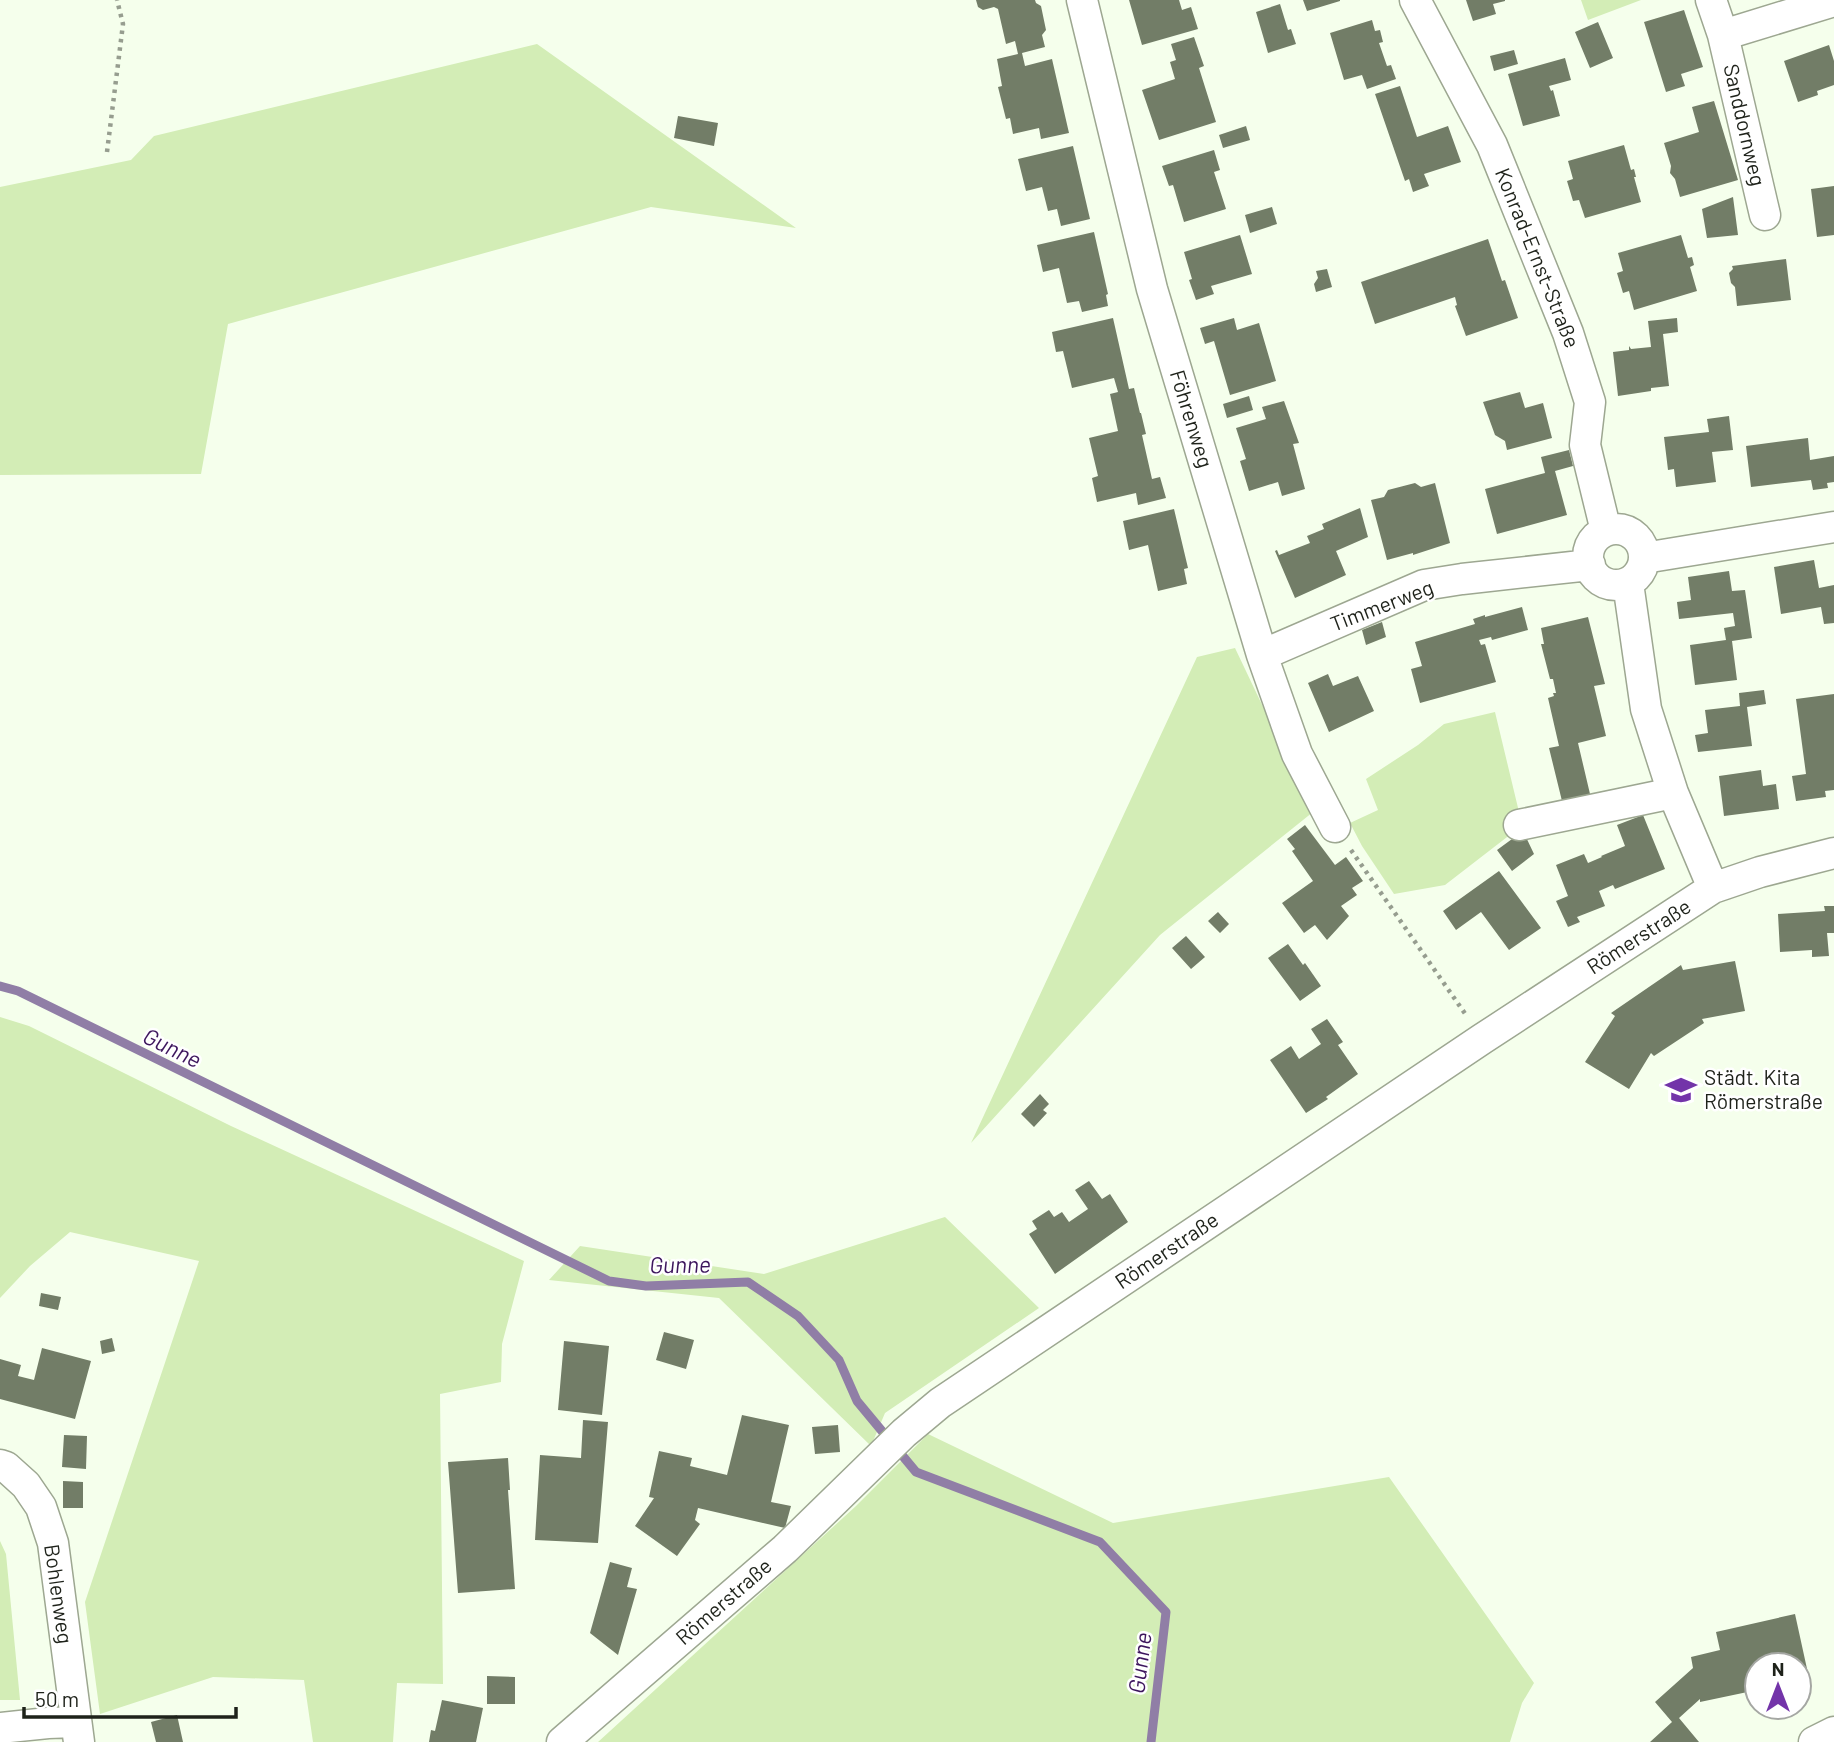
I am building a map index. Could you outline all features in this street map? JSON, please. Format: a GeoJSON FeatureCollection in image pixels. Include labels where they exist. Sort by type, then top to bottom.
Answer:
{"type":"FeatureCollection","features":[{"type":"Feature","properties":{"kind":"street","name":"Föhrenweg"},"geometry":{"type":"LineString","coordinates":[[1082,0],[1152,289],[1262,655],[1297,754],[1335,827]]}},
{"type":"Feature","properties":{"kind":"street","name":"Konrad-Ernst-Straße"},"geometry":{"type":"LineString","coordinates":[[1415,0],[1492,145],[1568,333],[1590,402],[1585,445],[1606,531]]}},
{"type":"Feature","properties":{"kind":"street","name":"Sanddornweg"},"geometry":{"type":"LineString","coordinates":[[1711,0],[1723,35],[1765,215]]}},
{"type":"Feature","properties":{"kind":"street","name":"Sanddornweg"},"geometry":{"type":"LineString","coordinates":[[1723,35],[1834,1]]}},
{"type":"Feature","properties":{"kind":"street"},"geometry":{"type":"LineString","coordinates":[[1713,888],[1673,793],[1646,709],[1636,570],[1643,549],[1632,535],[1615,529],[1599,536],[1590,549],[1590,565],[1594,574],[1609,584],[1619,585],[1636,570],[1834,527]]}},
{"type":"Feature","properties":{"kind":"street","name":"Timmerweg"},"geometry":{"type":"LineString","coordinates":[[1262,655],[1424,585],[1590,565]]}},
{"type":"Feature","properties":{"kind":"street"},"geometry":{"type":"LineString","coordinates":[[1519,825],[1673,793]]}},
{"type":"Feature","properties":{"kind":"street","name":"Römerstraße"},"geometry":{"type":"LineString","coordinates":[[562,1742],[785,1549],[904,1433],[951,1395],[1482,1039],[1713,888],[1760,872],[1834,853]]}},
{"type":"Feature","properties":{"kind":"street","name":"Bohlenweg"},"geometry":{"type":"LineString","coordinates":[[0,1465],[26,1485],[41,1507],[53,1544],[77,1732]]}},
{"type":"Feature","properties":{"kind":"street"},"geometry":{"type":"LineString","coordinates":[[0,1728],[48,1723],[77,1732]]}},
{"type":"Feature","properties":{"kind":"street"},"geometry":{"type":"LineString","coordinates":[[1814,1742],[1834,1732]]}},
{"type":"Feature","properties":{"kind":"path"},"geometry":{"type":"LineString","coordinates":[[107,152],[122,24],[117,0]]}},
{"type":"Feature","properties":{"kind":"path"},"geometry":{"type":"LineString","coordinates":[[1335,827],[1482,1039]]}},
{"type":"Feature","properties":{"kind":"green space"},"geometry":{"type":"Polygon","coordinates":[[[1581,0],[1641,0],[1588,20],[1581,0]]]}},
{"type":"Feature","properties":{"kind":"green space"},"geometry":{"type":"Polygon","coordinates":[[[537,44],[796,228],[651,207],[228,324],[201,474],[0,475],[0,187],[131,160],[154,136],[537,44]]]}},
{"type":"Feature","properties":{"kind":"green space"},"geometry":{"type":"Polygon","coordinates":[[[1235,648],[1313,812],[1160,935],[971,1143],[1197,657],[1235,648]]]}},
{"type":"Feature","properties":{"kind":"green space"},"geometry":{"type":"Polygon","coordinates":[[[1495,712],[1519,812],[1511,834],[1445,885],[1394,894],[1350,823],[1378,810],[1366,779],[1418,745],[1444,724],[1495,712]]]}},
{"type":"Feature","properties":{"kind":"green space"},"geometry":{"type":"Polygon","coordinates":[[[0,1017],[29,1026],[231,1126],[524,1261],[502,1344],[501,1382],[440,1394],[443,1684],[397,1683],[393,1742],[313,1742],[304,1680],[213,1677],[100,1714],[85,1602],[199,1261],[70,1232],[30,1266],[0,1298],[0,1017]]]}},
{"type":"Feature","properties":{"kind":"green space"},"geometry":{"type":"Polygon","coordinates":[[[945,1217],[1039,1308],[885,1413],[871,1446],[719,1298],[549,1280],[580,1246],[764,1274],[945,1217]]]}},
{"type":"Feature","properties":{"kind":"green space"},"geometry":{"type":"Polygon","coordinates":[[[928,1434],[1113,1523],[1389,1477],[1534,1683],[1522,1703],[1510,1742],[598,1742],[856,1506],[928,1434]]]}},
{"type":"Feature","properties":{"kind":"green space"},"geometry":{"type":"Polygon","coordinates":[[[0,1541],[6,1554],[20,1700],[0,1700],[0,1541]]]}},
{"type":"Feature","properties":{"kind":"building"},"geometry":{"type":"Polygon","coordinates":[[[976,0],[1035,0],[1041,6],[1046,30],[1042,35],[1045,47],[1022,53],[1025,66],[1052,59],[1069,133],[1041,139],[1039,128],[1013,134],[1010,118],[1006,119],[998,87],[1002,86],[997,59],[1018,54],[1015,41],[1006,44],[998,9],[994,7],[983,10],[978,7],[976,0]]]}},
{"type":"Feature","properties":{"kind":"building"},"geometry":{"type":"Polygon","coordinates":[[[1129,0],[1179,0],[1182,10],[1191,7],[1198,29],[1142,45],[1129,0]]]}},
{"type":"Feature","properties":{"kind":"building"},"geometry":{"type":"Polygon","coordinates":[[[1303,0],[1340,0],[1340,1],[1307,11],[1303,0]]]}},
{"type":"Feature","properties":{"kind":"building"},"geometry":{"type":"Polygon","coordinates":[[[1466,0],[1505,1],[1493,4],[1496,14],[1473,21],[1466,0]]]}},
{"type":"Feature","properties":{"kind":"building"},"geometry":{"type":"Polygon","coordinates":[[[1280,4],[1288,30],[1291,29],[1296,44],[1268,53],[1256,12],[1280,4]]]}},
{"type":"Feature","properties":{"kind":"building"},"geometry":{"type":"Polygon","coordinates":[[[1684,10],[1703,67],[1681,74],[1685,86],[1666,92],[1644,22],[1684,10]]]}},
{"type":"Feature","properties":{"kind":"building"},"geometry":{"type":"Polygon","coordinates":[[[1372,20],[1375,31],[1380,30],[1383,42],[1379,43],[1387,66],[1391,65],[1396,79],[1367,89],[1362,75],[1344,80],[1330,33],[1372,20]]]}},
{"type":"Feature","properties":{"kind":"building"},"geometry":{"type":"Polygon","coordinates":[[[1598,22],[1613,58],[1590,68],[1575,32],[1598,22]]]}},
{"type":"Feature","properties":{"kind":"building"},"geometry":{"type":"Polygon","coordinates":[[[1194,37],[1204,66],[1199,68],[1216,122],[1159,140],[1142,90],[1175,79],[1170,62],[1176,60],[1171,44],[1194,37]]]}},
{"type":"Feature","properties":{"kind":"building"},"geometry":{"type":"Polygon","coordinates":[[[1829,45],[1834,61],[1834,85],[1817,91],[1818,95],[1798,102],[1784,61],[1829,45]]]}},
{"type":"Feature","properties":{"kind":"building"},"geometry":{"type":"Polygon","coordinates":[[[1514,50],[1518,64],[1494,71],[1490,56],[1514,50]]]}},
{"type":"Feature","properties":{"kind":"building"},"geometry":{"type":"Polygon","coordinates":[[[1565,58],[1571,80],[1549,86],[1551,91],[1553,90],[1560,116],[1523,126],[1508,74],[1565,58]]]}},
{"type":"Feature","properties":{"kind":"building"},"geometry":{"type":"Polygon","coordinates":[[[1400,86],[1417,137],[1448,126],[1461,162],[1424,174],[1429,186],[1413,192],[1409,179],[1405,181],[1375,94],[1400,86]]]}},
{"type":"Feature","properties":{"kind":"building"},"geometry":{"type":"Polygon","coordinates":[[[1714,101],[1738,180],[1680,197],[1675,179],[1670,173],[1671,166],[1664,143],[1699,132],[1692,107],[1714,101]]]}},
{"type":"Feature","properties":{"kind":"building"},"geometry":{"type":"Polygon","coordinates":[[[678,116],[718,123],[714,146],[674,138],[678,116]]]}},
{"type":"Feature","properties":{"kind":"building"},"geometry":{"type":"Polygon","coordinates":[[[1246,126],[1250,140],[1223,148],[1219,135],[1246,126]]]}},
{"type":"Feature","properties":{"kind":"building"},"geometry":{"type":"Polygon","coordinates":[[[1624,145],[1631,170],[1634,169],[1641,202],[1585,218],[1579,200],[1573,201],[1567,181],[1573,179],[1568,161],[1624,145]]]}},
{"type":"Feature","properties":{"kind":"building"},"geometry":{"type":"Polygon","coordinates":[[[1073,146],[1090,219],[1061,226],[1057,209],[1048,211],[1042,187],[1026,191],[1018,159],[1073,146]]]}},
{"type":"Feature","properties":{"kind":"building"},"geometry":{"type":"Polygon","coordinates":[[[1214,150],[1220,170],[1214,172],[1226,209],[1184,222],[1173,185],[1169,186],[1162,166],[1214,150]]]}},
{"type":"Feature","properties":{"kind":"building"},"geometry":{"type":"Polygon","coordinates":[[[1834,186],[1834,235],[1817,237],[1811,189],[1834,186]]]}},
{"type":"Feature","properties":{"kind":"building"},"geometry":{"type":"Polygon","coordinates":[[[1733,197],[1738,235],[1707,238],[1702,209],[1733,197]]]}},
{"type":"Feature","properties":{"kind":"building"},"geometry":{"type":"Polygon","coordinates":[[[1272,207],[1277,224],[1250,233],[1245,215],[1272,207]]]}},
{"type":"Feature","properties":{"kind":"building"},"geometry":{"type":"Polygon","coordinates":[[[1094,232],[1108,294],[1108,306],[1082,312],[1079,301],[1067,303],[1059,268],[1043,272],[1037,245],[1094,232]]]}},
{"type":"Feature","properties":{"kind":"building"},"geometry":{"type":"Polygon","coordinates":[[[1240,235],[1252,274],[1211,286],[1214,294],[1196,300],[1184,252],[1240,235]]]}},
{"type":"Feature","properties":{"kind":"building"},"geometry":{"type":"Polygon","coordinates":[[[1681,235],[1688,258],[1692,257],[1694,265],[1690,267],[1697,291],[1634,310],[1629,291],[1623,293],[1617,273],[1623,271],[1618,253],[1681,235]]]}},
{"type":"Feature","properties":{"kind":"building"},"geometry":{"type":"Polygon","coordinates":[[[1488,239],[1518,318],[1466,336],[1455,306],[1455,297],[1375,324],[1361,282],[1488,239]]]}},
{"type":"Feature","properties":{"kind":"building"},"geometry":{"type":"Polygon","coordinates":[[[1786,259],[1791,300],[1737,306],[1735,287],[1731,283],[1729,273],[1733,269],[1732,266],[1786,259]]]}},
{"type":"Feature","properties":{"kind":"building"},"geometry":{"type":"Polygon","coordinates":[[[1327,269],[1332,287],[1316,292],[1316,271],[1327,269]]]}},
{"type":"Feature","properties":{"kind":"building"},"geometry":{"type":"Polygon","coordinates":[[[1113,318],[1129,389],[1134,388],[1141,413],[1146,434],[1142,435],[1152,479],[1160,477],[1166,498],[1138,505],[1136,493],[1097,502],[1092,478],[1098,476],[1089,438],[1118,431],[1110,394],[1118,392],[1114,378],[1072,388],[1063,351],[1056,352],[1052,332],[1113,318]]]}},
{"type":"Feature","properties":{"kind":"building"},"geometry":{"type":"Polygon","coordinates":[[[1234,318],[1237,330],[1259,323],[1276,381],[1230,395],[1214,341],[1205,344],[1200,328],[1234,318]]]}},
{"type":"Feature","properties":{"kind":"building"},"geometry":{"type":"Polygon","coordinates":[[[1677,318],[1678,332],[1663,334],[1669,386],[1618,396],[1613,352],[1629,350],[1629,346],[1631,349],[1651,347],[1648,321],[1677,318]]]}},
{"type":"Feature","properties":{"kind":"building"},"geometry":{"type":"Polygon","coordinates":[[[1520,392],[1525,408],[1543,403],[1552,438],[1507,450],[1505,441],[1495,435],[1483,402],[1520,392]]]}},
{"type":"Feature","properties":{"kind":"building"},"geometry":{"type":"Polygon","coordinates":[[[1249,396],[1253,410],[1227,418],[1223,404],[1249,396]]]}},
{"type":"Feature","properties":{"kind":"building"},"geometry":{"type":"Polygon","coordinates":[[[1284,401],[1299,443],[1293,444],[1305,489],[1282,496],[1278,482],[1249,491],[1240,461],[1246,459],[1236,428],[1266,419],[1262,407],[1284,401]]]}},
{"type":"Feature","properties":{"kind":"building"},"geometry":{"type":"Polygon","coordinates":[[[1729,416],[1733,450],[1712,452],[1716,482],[1676,487],[1674,469],[1668,470],[1664,437],[1709,432],[1707,419],[1729,416]]]}},
{"type":"Feature","properties":{"kind":"building"},"geometry":{"type":"Polygon","coordinates":[[[1808,438],[1810,460],[1834,456],[1834,482],[1827,483],[1828,488],[1813,490],[1811,480],[1751,487],[1746,446],[1808,438]]]}},
{"type":"Feature","properties":{"kind":"building"},"geometry":{"type":"Polygon","coordinates":[[[1569,450],[1573,466],[1555,471],[1567,515],[1497,534],[1485,489],[1545,473],[1541,457],[1569,450]]]}},
{"type":"Feature","properties":{"kind":"building"},"geometry":{"type":"Polygon","coordinates":[[[1415,483],[1421,487],[1435,483],[1450,543],[1387,560],[1371,500],[1384,497],[1388,490],[1415,483]]]}},
{"type":"Feature","properties":{"kind":"building"},"geometry":{"type":"Polygon","coordinates":[[[1360,508],[1368,537],[1336,551],[1346,575],[1295,598],[1275,551],[1277,550],[1279,555],[1310,543],[1307,536],[1324,529],[1322,524],[1360,508]]]}},
{"type":"Feature","properties":{"kind":"building"},"geometry":{"type":"Polygon","coordinates":[[[1174,509],[1188,568],[1184,569],[1187,584],[1158,591],[1148,545],[1129,550],[1123,521],[1174,509]]]}},
{"type":"Feature","properties":{"kind":"building"},"geometry":{"type":"Polygon","coordinates":[[[1814,560],[1819,588],[1834,585],[1834,623],[1824,624],[1821,607],[1781,614],[1774,567],[1814,560]]]}},
{"type":"Feature","properties":{"kind":"building"},"geometry":{"type":"Polygon","coordinates":[[[1729,571],[1732,591],[1745,590],[1752,638],[1732,641],[1737,680],[1695,685],[1690,645],[1726,640],[1724,628],[1735,626],[1733,613],[1679,619],[1677,602],[1691,600],[1688,577],[1729,571]]]}},
{"type":"Feature","properties":{"kind":"building"},"geometry":{"type":"Polygon","coordinates":[[[1522,607],[1528,630],[1492,640],[1491,637],[1479,640],[1481,645],[1485,644],[1496,682],[1420,703],[1411,669],[1422,666],[1415,642],[1475,624],[1473,619],[1485,615],[1522,607]]]}},
{"type":"Feature","properties":{"kind":"building"},"geometry":{"type":"Polygon","coordinates":[[[1588,617],[1605,684],[1594,686],[1606,736],[1578,743],[1590,794],[1562,801],[1549,748],[1559,746],[1548,698],[1556,693],[1541,644],[1544,644],[1541,628],[1588,617]]]}},
{"type":"Feature","properties":{"kind":"building"},"geometry":{"type":"Polygon","coordinates":[[[1382,622],[1386,637],[1366,645],[1362,630],[1382,622]]]}},
{"type":"Feature","properties":{"kind":"building"},"geometry":{"type":"Polygon","coordinates":[[[1328,674],[1333,686],[1358,676],[1374,711],[1329,732],[1308,683],[1328,674]]]}},
{"type":"Feature","properties":{"kind":"building"},"geometry":{"type":"Polygon","coordinates":[[[1764,690],[1766,704],[1747,707],[1752,746],[1698,752],[1695,735],[1708,733],[1705,710],[1740,706],[1739,693],[1764,690]]]}},
{"type":"Feature","properties":{"kind":"building"},"geometry":{"type":"Polygon","coordinates":[[[1834,694],[1834,790],[1825,791],[1826,797],[1796,801],[1792,776],[1806,774],[1796,699],[1834,694]]]}},
{"type":"Feature","properties":{"kind":"building"},"geometry":{"type":"Polygon","coordinates":[[[1761,770],[1763,786],[1776,784],[1779,809],[1724,816],[1719,776],[1761,770]]]}},
{"type":"Feature","properties":{"kind":"building"},"geometry":{"type":"Polygon","coordinates":[[[1643,815],[1665,869],[1615,889],[1613,885],[1599,891],[1605,906],[1577,917],[1580,922],[1568,927],[1556,901],[1568,896],[1556,865],[1584,854],[1588,863],[1625,846],[1617,825],[1643,815]]]}},
{"type":"Feature","properties":{"kind":"building"},"geometry":{"type":"Polygon","coordinates":[[[1305,825],[1335,865],[1346,857],[1363,881],[1352,888],[1357,895],[1341,906],[1349,916],[1327,940],[1315,925],[1304,933],[1282,903],[1313,881],[1287,839],[1305,825]]]}},
{"type":"Feature","properties":{"kind":"building"},"geometry":{"type":"Polygon","coordinates":[[[1523,831],[1534,854],[1512,871],[1497,850],[1523,831]]]}},
{"type":"Feature","properties":{"kind":"building"},"geometry":{"type":"Polygon","coordinates":[[[1499,871],[1541,928],[1509,950],[1481,912],[1456,930],[1443,911],[1499,871]]]}},
{"type":"Feature","properties":{"kind":"building"},"geometry":{"type":"Polygon","coordinates":[[[1824,906],[1834,906],[1834,933],[1827,933],[1829,956],[1812,957],[1812,950],[1780,952],[1778,914],[1825,911],[1824,906]]]}},
{"type":"Feature","properties":{"kind":"building"},"geometry":{"type":"Polygon","coordinates":[[[1218,912],[1229,924],[1220,933],[1208,921],[1218,912]]]}},
{"type":"Feature","properties":{"kind":"building"},"geometry":{"type":"Polygon","coordinates":[[[1186,936],[1205,957],[1191,969],[1172,948],[1186,936]]]}},
{"type":"Feature","properties":{"kind":"building"},"geometry":{"type":"Polygon","coordinates":[[[1288,944],[1321,986],[1300,1001],[1268,958],[1288,944]]]}},
{"type":"Feature","properties":{"kind":"building"},"geometry":{"type":"Polygon","coordinates":[[[1735,961],[1745,1011],[1702,1019],[1704,1023],[1654,1056],[1651,1053],[1629,1089],[1585,1062],[1615,1016],[1611,1013],[1681,965],[1683,970],[1735,961]]]}},
{"type":"Feature","properties":{"kind":"building"},"geometry":{"type":"Polygon","coordinates":[[[1327,1019],[1343,1042],[1338,1045],[1358,1074],[1306,1113],[1270,1060],[1291,1046],[1299,1059],[1321,1044],[1311,1029],[1327,1019]]]}},
{"type":"Feature","properties":{"kind":"building"},"geometry":{"type":"Polygon","coordinates":[[[1040,1094],[1049,1104],[1043,1110],[1047,1113],[1034,1127],[1021,1114],[1040,1094]]]}},
{"type":"Feature","properties":{"kind":"building"},"geometry":{"type":"Polygon","coordinates":[[[1089,1181],[1102,1199],[1110,1194],[1128,1222],[1055,1274],[1029,1234],[1037,1229],[1032,1221],[1049,1210],[1054,1217],[1062,1212],[1069,1222],[1088,1209],[1075,1190],[1089,1181]]]}},
{"type":"Feature","properties":{"kind":"building"},"geometry":{"type":"Polygon","coordinates":[[[41,1293],[61,1297],[58,1310],[39,1306],[41,1293]]]}},
{"type":"Feature","properties":{"kind":"building"},"geometry":{"type":"Polygon","coordinates":[[[664,1332],[694,1340],[686,1369],[656,1360],[664,1332]]]}},
{"type":"Feature","properties":{"kind":"building"},"geometry":{"type":"Polygon","coordinates":[[[112,1338],[115,1351],[102,1354],[100,1341],[112,1338]]]}},
{"type":"Feature","properties":{"kind":"building"},"geometry":{"type":"Polygon","coordinates":[[[564,1341],[609,1346],[602,1415],[558,1410],[564,1341]]]}},
{"type":"Feature","properties":{"kind":"building"},"geometry":{"type":"Polygon","coordinates":[[[42,1348],[91,1361],[75,1419],[0,1399],[0,1359],[21,1365],[18,1376],[34,1380],[42,1348]]]}},
{"type":"Feature","properties":{"kind":"building"},"geometry":{"type":"Polygon","coordinates":[[[742,1415],[789,1425],[771,1502],[791,1506],[785,1528],[698,1508],[695,1520],[700,1524],[677,1556],[635,1526],[654,1498],[649,1497],[659,1451],[692,1458],[690,1466],[727,1475],[742,1415]]]}},
{"type":"Feature","properties":{"kind":"building"},"geometry":{"type":"Polygon","coordinates":[[[583,1420],[608,1422],[598,1543],[535,1540],[540,1455],[581,1458],[583,1420]]]}},
{"type":"Feature","properties":{"kind":"building"},"geometry":{"type":"Polygon","coordinates":[[[838,1425],[840,1452],[815,1454],[812,1427],[838,1425]]]}},
{"type":"Feature","properties":{"kind":"building"},"geometry":{"type":"Polygon","coordinates":[[[64,1435],[87,1436],[86,1469],[62,1467],[64,1435]]]}},
{"type":"Feature","properties":{"kind":"building"},"geometry":{"type":"Polygon","coordinates":[[[508,1458],[515,1589],[458,1593],[448,1462],[508,1458]]]}},
{"type":"Feature","properties":{"kind":"building"},"geometry":{"type":"Polygon","coordinates":[[[63,1481],[83,1482],[83,1508],[63,1508],[63,1481]]]}},
{"type":"Feature","properties":{"kind":"building"},"geometry":{"type":"Polygon","coordinates":[[[610,1562],[632,1568],[627,1587],[637,1589],[618,1655],[590,1633],[610,1562]]]}},
{"type":"Feature","properties":{"kind":"building"},"geometry":{"type":"Polygon","coordinates":[[[1795,1614],[1803,1651],[1743,1651],[1743,1693],[1700,1702],[1700,1699],[1679,1718],[1699,1742],[1650,1742],[1672,1722],[1655,1702],[1693,1668],[1691,1657],[1720,1650],[1716,1632],[1795,1614]]]}},
{"type":"Feature","properties":{"kind":"building"},"geometry":{"type":"Polygon","coordinates":[[[487,1676],[515,1677],[515,1704],[487,1704],[487,1676]]]}},
{"type":"Feature","properties":{"kind":"building"},"geometry":{"type":"Polygon","coordinates":[[[442,1700],[483,1708],[476,1742],[429,1742],[431,1730],[435,1731],[442,1700]]]}},
{"type":"Feature","properties":{"kind":"building"},"geometry":{"type":"Polygon","coordinates":[[[177,1715],[183,1742],[156,1742],[151,1722],[177,1715]]]}},
{"type":"Feature","properties":{"kind":"waterway","name":"Gunne"},"geometry":{"type":"LineString","coordinates":[[0,986],[18,991],[609,1281],[646,1286],[748,1282],[798,1316],[839,1360],[857,1401],[916,1472],[1100,1542],[1166,1612],[1151,1742]]}},
{"type":"Feature","properties":{"kind":"place","name":"Städt. Kita Römerstraße"},"geometry":{"type":"Point","coordinates":[1681,1090]}}]}
